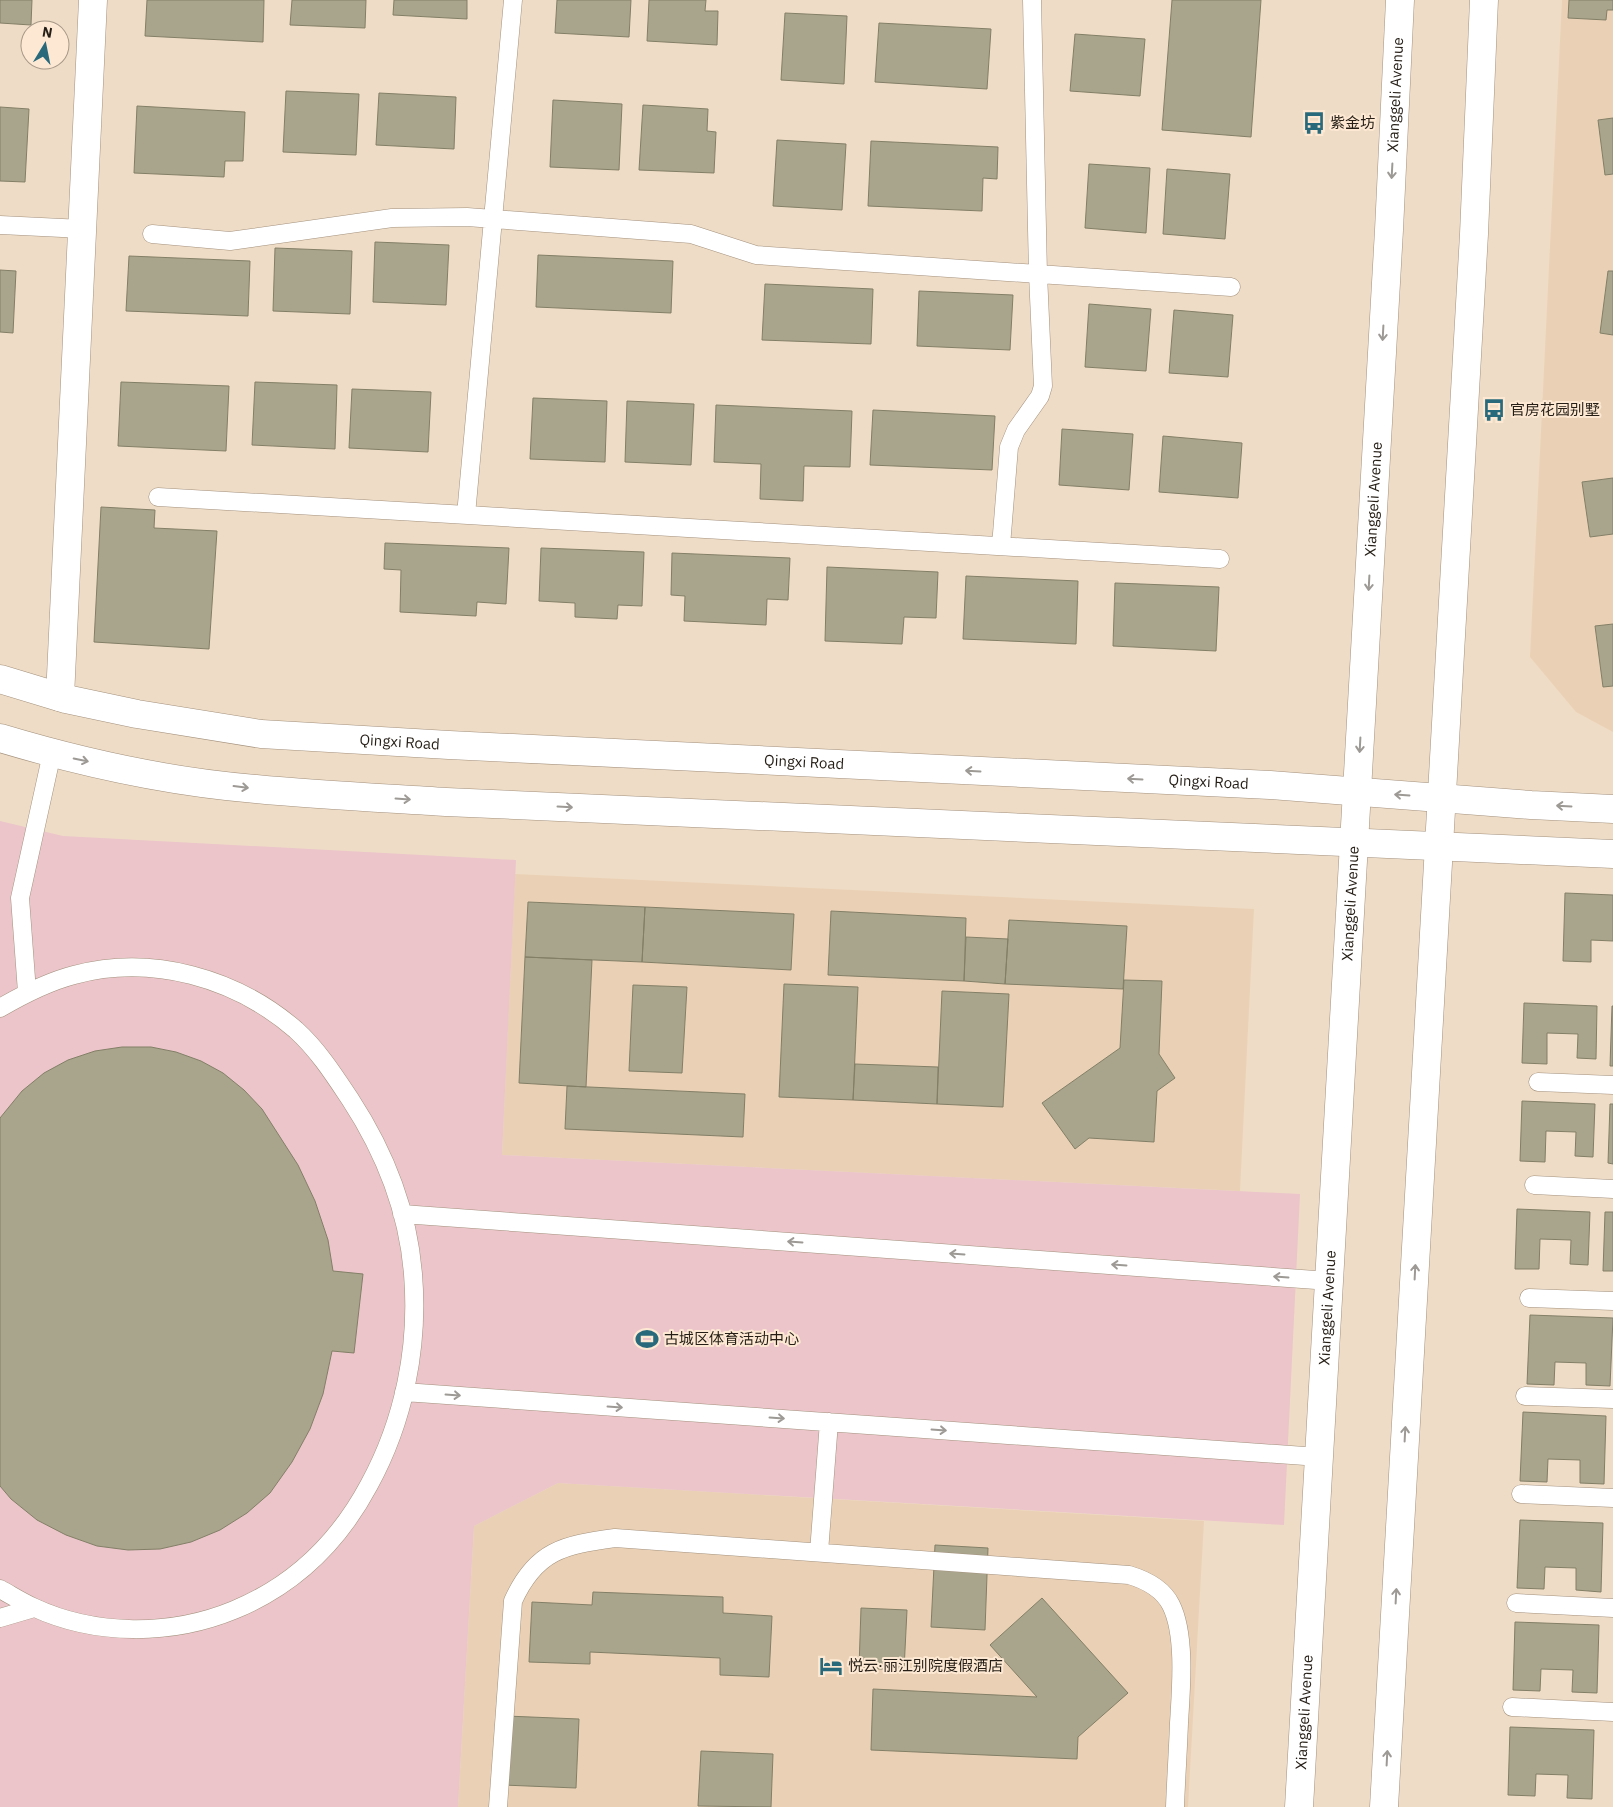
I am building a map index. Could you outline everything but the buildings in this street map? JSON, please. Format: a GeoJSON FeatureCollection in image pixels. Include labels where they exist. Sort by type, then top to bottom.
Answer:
{"type":"FeatureCollection","features":[{"type":"Feature","properties":{"kind":"street"},"geometry":{"type":"LineString","coordinates":[[60,697],[94,0]]}},
{"type":"Feature","properties":{"kind":"street","name":"Xianggeli Avenue"},"geometry":{"type":"LineString","coordinates":[[1299,1807],[1389,239],[1400,0]]}},
{"type":"Feature","properties":{"kind":"street"},"geometry":{"type":"LineString","coordinates":[[1384,1807],[1473,244],[1484,0]]}},
{"type":"Feature","properties":{"kind":"street","name":"Qingxi Road"},"geometry":{"type":"LineString","coordinates":[[0,679],[60,697],[136,714],[260,734],[439,745],[1270,785],[1613,809]]}},
{"type":"Feature","properties":{"kind":"street"},"geometry":{"type":"LineString","coordinates":[[0,738],[52,753],[144,773],[255,789],[446,802],[1613,854]]}},
{"type":"Feature","properties":{"kind":"lane"},"geometry":{"type":"LineString","coordinates":[[466,515],[513,0]]}},
{"type":"Feature","properties":{"kind":"lane"},"geometry":{"type":"LineString","coordinates":[[1001,546],[1009,447],[1016,430],[1040,396],[1043,386],[1038,274],[1032,0]]}},
{"type":"Feature","properties":{"kind":"lane"},"geometry":{"type":"LineString","coordinates":[[152,234],[230,241],[392,218],[467,217],[690,234],[756,255],[1231,287]]}},
{"type":"Feature","properties":{"kind":"lane"},"geometry":{"type":"LineString","coordinates":[[0,225],[83,230]]}},
{"type":"Feature","properties":{"kind":"lane"},"geometry":{"type":"LineString","coordinates":[[158,496],[1220,559]]}},
{"type":"Feature","properties":{"kind":"lane"},"geometry":{"type":"LineString","coordinates":[[27,992],[20,898],[52,753]]}},
{"type":"Feature","properties":{"kind":"lane"},"geometry":{"type":"LineString","coordinates":[[0,1008],[27,992],[75,974],[117,968],[159,969],[197,976],[234,989],[267,1008],[298,1032],[324,1061],[367,1126],[389,1172],[402,1214],[413,1272],[414,1323],[409,1371],[398,1417],[382,1461],[359,1504],[330,1545],[295,1576],[257,1601],[214,1618],[170,1628],[124,1629],[79,1623],[34,1608],[0,1589]]}},
{"type":"Feature","properties":{"kind":"lane"},"geometry":{"type":"LineString","coordinates":[[1538,1082],[1613,1085]]}},
{"type":"Feature","properties":{"kind":"lane"},"geometry":{"type":"LineString","coordinates":[[1534,1185],[1613,1189]]}},
{"type":"Feature","properties":{"kind":"lane"},"geometry":{"type":"LineString","coordinates":[[402,1214],[1330,1280]]}},
{"type":"Feature","properties":{"kind":"lane"},"geometry":{"type":"LineString","coordinates":[[1529,1298],[1613,1301]]}},
{"type":"Feature","properties":{"kind":"lane"},"geometry":{"type":"LineString","coordinates":[[404,1392],[1319,1457]]}},
{"type":"Feature","properties":{"kind":"lane"},"geometry":{"type":"LineString","coordinates":[[1525,1396],[1613,1400]]}},
{"type":"Feature","properties":{"kind":"lane"},"geometry":{"type":"LineString","coordinates":[[819,1552],[829,1422]]}},
{"type":"Feature","properties":{"kind":"lane"},"geometry":{"type":"LineString","coordinates":[[1521,1494],[1613,1498]]}},
{"type":"Feature","properties":{"kind":"lane"},"geometry":{"type":"LineString","coordinates":[[498,1807],[513,1601],[520,1585],[530,1571],[543,1559],[559,1550],[576,1544],[615,1538],[1129,1574],[1146,1580],[1159,1590],[1171,1604],[1177,1622],[1182,1672],[1175,1807]]}},
{"type":"Feature","properties":{"kind":"lane"},"geometry":{"type":"LineString","coordinates":[[1516,1603],[1613,1608]]}},
{"type":"Feature","properties":{"kind":"lane"},"geometry":{"type":"LineString","coordinates":[[0,1618],[34,1608]]}},
{"type":"Feature","properties":{"kind":"lane"},"geometry":{"type":"LineString","coordinates":[[1512,1707],[1613,1712]]}},
{"type":"Feature","properties":{"kind":"shaded area"},"geometry":{"type":"Polygon","coordinates":[[[1562,0],[1613,0],[1613,732],[1576,712],[1530,657],[1562,0]]]}},
{"type":"Feature","properties":{"kind":"shaded area","name":"古城区体育活动中心"},"geometry":{"type":"Polygon","coordinates":[[[0,821],[63,836],[516,860],[502,1155],[1300,1194],[1284,1525],[558,1483],[474,1526],[458,1807],[0,1807],[0,821]]]}},
{"type":"Feature","properties":{"kind":"shaded area"},"geometry":{"type":"Polygon","coordinates":[[[515,874],[1254,909],[1240,1191],[502,1155],[515,874]]]}},
{"type":"Feature","properties":{"kind":"shaded area","name":"悦云·丽江别院度假酒店"},"geometry":{"type":"Polygon","coordinates":[[[558,1483],[1204,1521],[1188,1807],[458,1807],[474,1526],[558,1483]]]}},
{"type":"Feature","properties":{"kind":"place","name":"紫金坊"},"geometry":{"type":"Point","coordinates":[1314,123]}},
{"type":"Feature","properties":{"kind":"place","name":"官房花园别墅"},"geometry":{"type":"Point","coordinates":[1494,410]}},
{"type":"Feature","properties":{"kind":"place","name":"古城区体育活动中心"},"geometry":{"type":"Point","coordinates":[647,1339]}},
{"type":"Feature","properties":{"kind":"place","name":"悦云·丽江别院度假酒店"},"geometry":{"type":"Point","coordinates":[831,1666]}}]}
